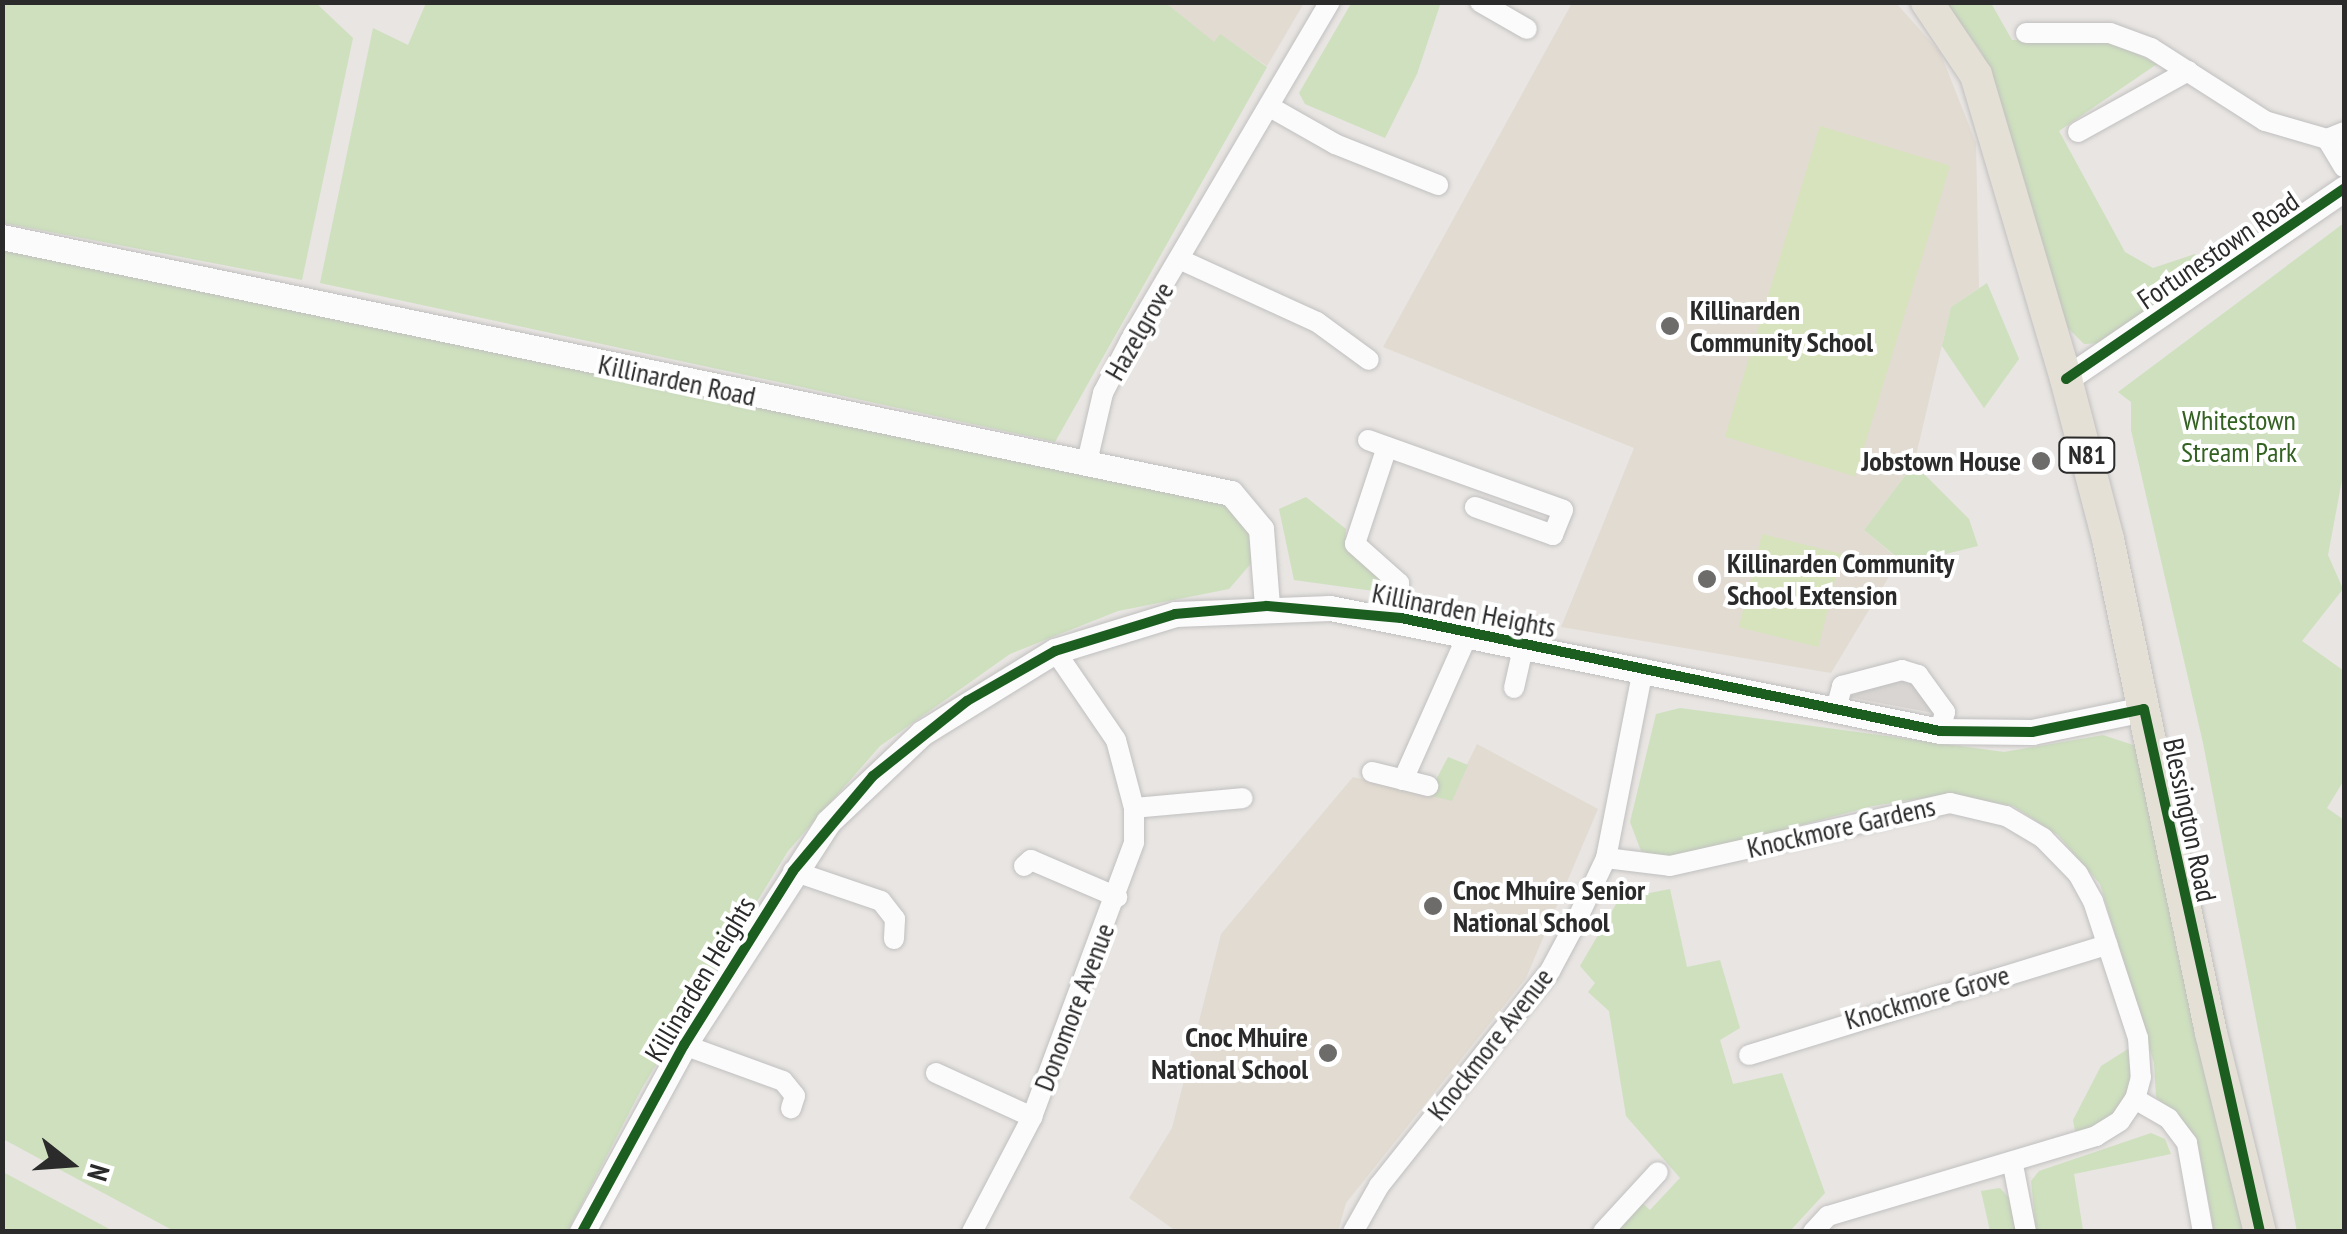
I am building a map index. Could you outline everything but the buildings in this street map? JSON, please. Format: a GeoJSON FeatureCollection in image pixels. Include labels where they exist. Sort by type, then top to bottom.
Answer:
{"type":"FeatureCollection","features":[{"type":"Feature","properties":{"kind":"main road","name":"Blessington Road"},"geometry":{"type":"LineString","coordinates":[[1928,2],[1976,74],[2066,379],[2260,1232]]}},
{"type":"Feature","properties":{"kind":"street","name":"Hazelgrove"},"geometry":{"type":"LineString","coordinates":[[1087,462],[1103,392],[1330,2]]}},
{"type":"Feature","properties":{"kind":"street"},"geometry":{"type":"LineString","coordinates":[[1480,2],[1527,28]]}},
{"type":"Feature","properties":{"kind":"street"},"geometry":{"type":"LineString","coordinates":[[2026,32],[2110,33],[2151,48],[2265,121],[2336,136],[2344,168]]}},
{"type":"Feature","properties":{"kind":"street"},"geometry":{"type":"LineString","coordinates":[[2078,132],[2188,71]]}},
{"type":"Feature","properties":{"kind":"street"},"geometry":{"type":"LineString","coordinates":[[1270,107],[1335,144],[1438,185]]}},
{"type":"Feature","properties":{"kind":"street","name":"Fortunestown Road"},"geometry":{"type":"LineString","coordinates":[[2066,379],[2344,190]]}},
{"type":"Feature","properties":{"kind":"street","name":"Killinarden Road"},"geometry":{"type":"LineString","coordinates":[[2,238],[1231,494],[1261,529],[1267,606]]}},
{"type":"Feature","properties":{"kind":"street","name":"Hazelgrove"},"geometry":{"type":"LineString","coordinates":[[1181,260],[1317,322],[1369,360]]}},
{"type":"Feature","properties":{"kind":"street"},"geometry":{"type":"LineString","coordinates":[[1401,618],[1399,583],[1355,544],[1378,443],[1562,510],[1554,536],[1475,507]]}},
{"type":"Feature","properties":{"kind":"street","name":"Killinarden Heights"},"geometry":{"type":"LineString","coordinates":[[582,1232],[684,1045],[828,822],[922,733],[1056,651],[1175,614],[1267,606],[1401,618],[1940,731],[2032,732],[2144,709]]}},
{"type":"Feature","properties":{"kind":"street"},"geometry":{"type":"LineString","coordinates":[[1404,780],[1469,632]]}},
{"type":"Feature","properties":{"kind":"street"},"geometry":{"type":"LineString","coordinates":[[1514,688],[1524,644]]}},
{"type":"Feature","properties":{"kind":"street","name":"Donomore Avenue"},"geometry":{"type":"LineString","coordinates":[[972,1232],[1032,1118],[1117,897],[1134,842],[1134,808],[1116,740],[1056,651]]}},
{"type":"Feature","properties":{"kind":"street","name":"Knockmore Avenue"},"geometry":{"type":"LineString","coordinates":[[1353,1232],[1378,1186],[1550,971],[1606,858],[1643,669]]}},
{"type":"Feature","properties":{"kind":"street"},"geometry":{"type":"LineString","coordinates":[[1836,709],[1842,686],[1902,670],[1918,675],[1944,712],[1940,731]]}},
{"type":"Feature","properties":{"kind":"street"},"geometry":{"type":"LineString","coordinates":[[1372,772],[1428,786]]}},
{"type":"Feature","properties":{"kind":"street"},"geometry":{"type":"LineString","coordinates":[[1134,808],[1243,798]]}},
{"type":"Feature","properties":{"kind":"street","name":"Knockmore Gardens"},"geometry":{"type":"LineString","coordinates":[[1606,858],[1670,866],[1922,804],[1980,807],[2061,853],[2093,901],[2138,1038],[2142,1077],[2135,1099]]}},
{"type":"Feature","properties":{"kind":"street","name":"Donomore Avenue"},"geometry":{"type":"LineString","coordinates":[[1024,866],[1032,860],[1117,897]]}},
{"type":"Feature","properties":{"kind":"street"},"geometry":{"type":"LineString","coordinates":[[793,871],[881,901],[895,919],[894,939]]}},
{"type":"Feature","properties":{"kind":"street","name":"Knockmore Grove"},"geometry":{"type":"LineString","coordinates":[[1749,1056],[2107,945]]}},
{"type":"Feature","properties":{"kind":"street","name":"Killinarden Heights"},"geometry":{"type":"LineString","coordinates":[[684,1045],[783,1081],[794,1096],[791,1108]]}},
{"type":"Feature","properties":{"kind":"street","name":"Donomore Avenue"},"geometry":{"type":"LineString","coordinates":[[936,1073],[1032,1118]]}},
{"type":"Feature","properties":{"kind":"street"},"geometry":{"type":"LineString","coordinates":[[1813,1232],[1828,1216],[2013,1165],[2109,1128],[2135,1099],[2180,1129],[2203,1232]]}},
{"type":"Feature","properties":{"kind":"street"},"geometry":{"type":"LineString","coordinates":[[2013,1165],[2026,1232]]}},
{"type":"Feature","properties":{"kind":"street"},"geometry":{"type":"LineString","coordinates":[[1603,1232],[1658,1172]]}},
{"type":"Feature","properties":{"kind":"shaded area"},"geometry":{"type":"Polygon","coordinates":[[[1166,3],[1304,3],[1267,66],[1220,35],[1214,43],[1166,3]]]}},
{"type":"Feature","properties":{"kind":"shaded area","name":"Killinarden Community School"},"geometry":{"type":"Polygon","coordinates":[[[1572,3],[1896,3],[1940,52],[1976,143],[1979,288],[1951,307],[1914,464],[1864,530],[1899,560],[1831,673],[1561,627],[1634,448],[1383,347],[1572,3]]]}},
{"type":"Feature","properties":{"kind":"shaded area"},"geometry":{"type":"Polygon","coordinates":[[[1902,675],[1916,681],[1939,714],[1848,697],[1902,675]]]}},
{"type":"Feature","properties":{"kind":"shaded area","name":"Cnoc Mhuire National School"},"geometry":{"type":"Polygon","coordinates":[[[1477,744],[1598,809],[1526,978],[1346,1203],[1338,1231],[1176,1231],[1129,1198],[1172,1128],[1221,934],[1353,777],[1450,799],[1477,744]]]}},
{"type":"Feature","properties":{"kind":"green space"},"geometry":{"type":"Polygon","coordinates":[[[1352,2],[1440,5],[1417,74],[1385,138],[1305,104],[1299,93],[1352,2]]]}},
{"type":"Feature","properties":{"kind":"green space"},"geometry":{"type":"Polygon","coordinates":[[[2,3],[316,3],[353,38],[302,280],[3,223],[2,3]]]}},
{"type":"Feature","properties":{"kind":"green space"},"geometry":{"type":"Polygon","coordinates":[[[426,3],[1166,3],[1214,42],[1220,34],[1267,67],[1055,442],[320,283],[373,28],[408,45],[426,3]]]}},
{"type":"Feature","properties":{"kind":"green space"},"geometry":{"type":"Polygon","coordinates":[[[1946,3],[1991,3],[2012,40],[2108,39],[2157,64],[2059,131],[2125,252],[2153,268],[2195,254],[2200,274],[2100,343],[2084,344],[2067,327],[1982,53],[1946,3]]]}},
{"type":"Feature","properties":{"kind":"green space"},"geometry":{"type":"Polygon","coordinates":[[[1820,126],[1950,166],[1855,477],[1725,437],[1820,126]]]}},
{"type":"Feature","properties":{"kind":"green space","name":"Whitestown Stream Park"},"geometry":{"type":"Polygon","coordinates":[[[2344,223],[2344,469],[2328,555],[2343,589],[2302,641],[2344,671],[2344,780],[2327,808],[2344,820],[2344,1231],[2297,1232],[2203,743],[2131,430],[2131,402],[2118,392],[2344,223]]]}},
{"type":"Feature","properties":{"kind":"green space"},"geometry":{"type":"Polygon","coordinates":[[[2,250],[1225,501],[1247,519],[1254,560],[1229,589],[1118,611],[1010,654],[880,746],[788,851],[642,1088],[568,1231],[174,1231],[3,1139],[2,250]]]}},
{"type":"Feature","properties":{"kind":"green space"},"geometry":{"type":"Polygon","coordinates":[[[1987,283],[2019,359],[1984,408],[1942,346],[1951,307],[1987,283]]]}},
{"type":"Feature","properties":{"kind":"green space"},"geometry":{"type":"Polygon","coordinates":[[[1914,464],[1969,519],[1978,546],[1905,564],[1864,530],[1914,464]]]}},
{"type":"Feature","properties":{"kind":"green space"},"geometry":{"type":"Polygon","coordinates":[[[1306,497],[1346,529],[1345,548],[1388,585],[1381,592],[1294,580],[1279,509],[1306,497]]]}},
{"type":"Feature","properties":{"kind":"green space"},"geometry":{"type":"Polygon","coordinates":[[[1762,534],[1842,554],[1818,647],[1739,627],[1762,534]]]}},
{"type":"Feature","properties":{"kind":"green space"},"geometry":{"type":"Polygon","coordinates":[[[1680,708],[2004,752],[2103,735],[2139,747],[2249,1231],[2214,1231],[2197,1139],[2156,1097],[2154,1063],[2100,884],[2058,835],[2013,806],[1949,794],[1873,806],[1669,860],[1641,851],[1630,822],[1656,714],[1680,708]]]}},
{"type":"Feature","properties":{"kind":"green space"},"geometry":{"type":"Polygon","coordinates":[[[1448,757],[1468,765],[1452,801],[1428,795],[1448,757]]]}},
{"type":"Feature","properties":{"kind":"green space"},"geometry":{"type":"Polygon","coordinates":[[[1670,889],[1687,967],[1720,960],[1740,1028],[1720,1040],[1733,1084],[1782,1073],[1825,1193],[1790,1231],[1616,1231],[1642,1203],[1650,1210],[1680,1178],[1626,1116],[1609,1011],[1588,992],[1595,983],[1580,966],[1619,899],[1670,889]]]}},
{"type":"Feature","properties":{"kind":"green space"},"geometry":{"type":"Polygon","coordinates":[[[2128,1049],[2131,1080],[2123,1104],[2107,1122],[2076,1136],[2073,1120],[2101,1066],[2128,1049]]]}},
{"type":"Feature","properties":{"kind":"green space"},"geometry":{"type":"Polygon","coordinates":[[[2151,1133],[2165,1139],[2171,1154],[2074,1174],[2083,1230],[2036,1231],[2031,1181],[2039,1171],[2151,1133]]]}},
{"type":"Feature","properties":{"kind":"green space"},"geometry":{"type":"Polygon","coordinates":[[[3,1172],[113,1231],[3,1231],[3,1172]]]}},
{"type":"Feature","properties":{"kind":"green space"},"geometry":{"type":"Polygon","coordinates":[[[2000,1188],[2011,1200],[2017,1231],[1990,1231],[1981,1191],[2000,1188]]]}},
{"type":"Feature","properties":{"kind":"cycle path"},"geometry":{"type":"LineString","coordinates":[[2066,379],[2344,189]]}},
{"type":"Feature","properties":{"kind":"cycle path"},"geometry":{"type":"LineString","coordinates":[[582,1232],[684,1045],[793,871],[873,776],[967,701],[1055,651],[1175,614],[1267,606],[1401,618],[1940,731],[2032,732],[2144,709],[2260,1232]]}},
{"type":"Feature","properties":{"kind":"place","name":"Killinarden Community School"},"geometry":{"type":"Point","coordinates":[1670,326]}},
{"type":"Feature","properties":{"kind":"place","name":"Jobstown House"},"geometry":{"type":"Point","coordinates":[2041,461]}},
{"type":"Feature","properties":{"kind":"place","name":"Killinarden Community School Extension"},"geometry":{"type":"Point","coordinates":[1707,579]}},
{"type":"Feature","properties":{"kind":"place","name":"Cnoc Mhuire Senior National School"},"geometry":{"type":"Point","coordinates":[1433,906]}},
{"type":"Feature","properties":{"kind":"place","name":"Cnoc Mhuire National School"},"geometry":{"type":"Point","coordinates":[1328,1053]}}]}
